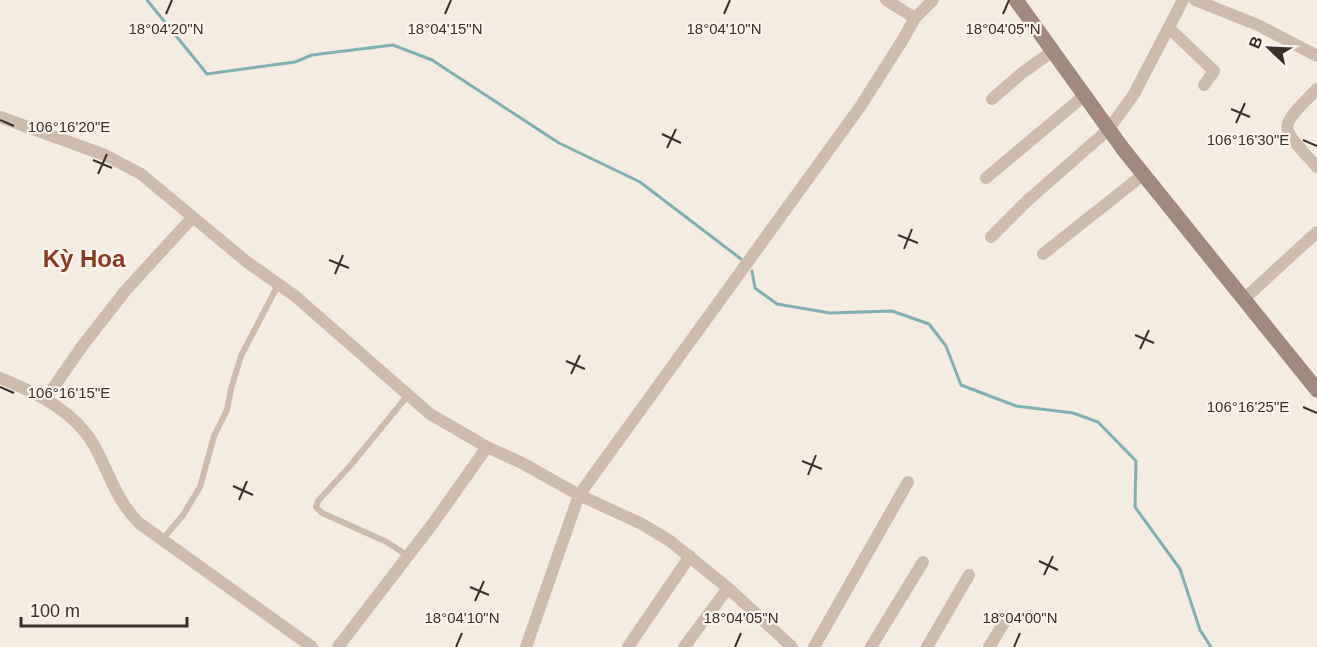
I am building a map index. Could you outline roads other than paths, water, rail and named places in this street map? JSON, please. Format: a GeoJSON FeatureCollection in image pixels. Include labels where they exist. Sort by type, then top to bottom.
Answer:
{"type":"FeatureCollection","features":[{"type":"Feature","properties":{"kind":"main road"},"geometry":{"type":"LineString","coordinates":[[1016,0],[1109,129],[1317,390]]}},
{"type":"Feature","properties":{"kind":"street"},"geometry":{"type":"LineString","coordinates":[[886,0],[915,18]]}},
{"type":"Feature","properties":{"kind":"street"},"geometry":{"type":"LineString","coordinates":[[526,647],[579,495],[860,107],[915,18],[933,0]]}},
{"type":"Feature","properties":{"kind":"street"},"geometry":{"type":"LineString","coordinates":[[991,237],[1027,201],[1109,129],[1134,94],[1183,0]]}},
{"type":"Feature","properties":{"kind":"street"},"geometry":{"type":"LineString","coordinates":[[1196,0],[1258,25],[1317,56]]}},
{"type":"Feature","properties":{"kind":"street"},"geometry":{"type":"LineString","coordinates":[[1168,28],[1214,71],[1203,85]]}},
{"type":"Feature","properties":{"kind":"street"},"geometry":{"type":"LineString","coordinates":[[992,99],[1022,73],[1053,51]]}},
{"type":"Feature","properties":{"kind":"street"},"geometry":{"type":"LineString","coordinates":[[1317,89],[1288,120],[1287,129],[1289,135],[1317,167]]}},
{"type":"Feature","properties":{"kind":"street"},"geometry":{"type":"LineString","coordinates":[[986,178],[1085,95]]}},
{"type":"Feature","properties":{"kind":"street"},"geometry":{"type":"LineString","coordinates":[[0,117],[125,164],[156,185],[192,218],[247,262],[279,284],[439,420],[579,495],[642,524],[690,556],[792,647]]}},
{"type":"Feature","properties":{"kind":"street"},"geometry":{"type":"LineString","coordinates":[[1043,255],[1144,174]]}},
{"type":"Feature","properties":{"kind":"street"},"geometry":{"type":"LineString","coordinates":[[46,398],[83,345],[126,290],[192,218]]}},
{"type":"Feature","properties":{"kind":"street"},"geometry":{"type":"LineString","coordinates":[[1244,299],[1317,232]]}},
{"type":"Feature","properties":{"kind":"street"},"geometry":{"type":"LineString","coordinates":[[0,378],[46,398],[84,430],[95,447],[114,490],[125,508],[139,523],[161,541],[312,647]]}},
{"type":"Feature","properties":{"kind":"street"},"geometry":{"type":"LineString","coordinates":[[338,647],[487,447]]}},
{"type":"Feature","properties":{"kind":"street"},"geometry":{"type":"LineString","coordinates":[[814,647],[908,482]]}},
{"type":"Feature","properties":{"kind":"street"},"geometry":{"type":"LineString","coordinates":[[628,647],[690,556]]}},
{"type":"Feature","properties":{"kind":"street"},"geometry":{"type":"LineString","coordinates":[[871,647],[923,562]]}},
{"type":"Feature","properties":{"kind":"street"},"geometry":{"type":"LineString","coordinates":[[927,647],[969,575]]}},
{"type":"Feature","properties":{"kind":"street"},"geometry":{"type":"LineString","coordinates":[[684,647],[728,588]]}},
{"type":"Feature","properties":{"kind":"street"},"geometry":{"type":"LineString","coordinates":[[989,647],[1004,623]]}},
{"type":"Feature","properties":{"kind":"lane"},"geometry":{"type":"LineString","coordinates":[[161,541],[183,515],[200,487],[214,436],[227,410],[242,356],[279,284]]}},
{"type":"Feature","properties":{"kind":"lane"},"geometry":{"type":"LineString","coordinates":[[408,556],[387,542],[322,513],[316,507],[318,501],[351,466],[409,394]]}},
{"type":"Feature","properties":{"kind":"waterway"},"geometry":{"type":"LineString","coordinates":[[147,0],[207,74],[295,62],[312,55],[393,45],[432,60],[559,143],[640,182],[741,259]]}},
{"type":"Feature","properties":{"kind":"waterway"},"geometry":{"type":"LineString","coordinates":[[752,271],[755,288],[777,304],[830,313],[892,311],[929,324],[946,346],[961,385],[1016,406],[1073,413],[1098,422],[1136,461],[1135,507],[1180,569],[1200,630],[1211,647]]}},
{"type":"Feature","properties":{"kind":"district","name":"Kỳ Hoa"},"geometry":{"type":"Point","coordinates":[84,259]}}]}
